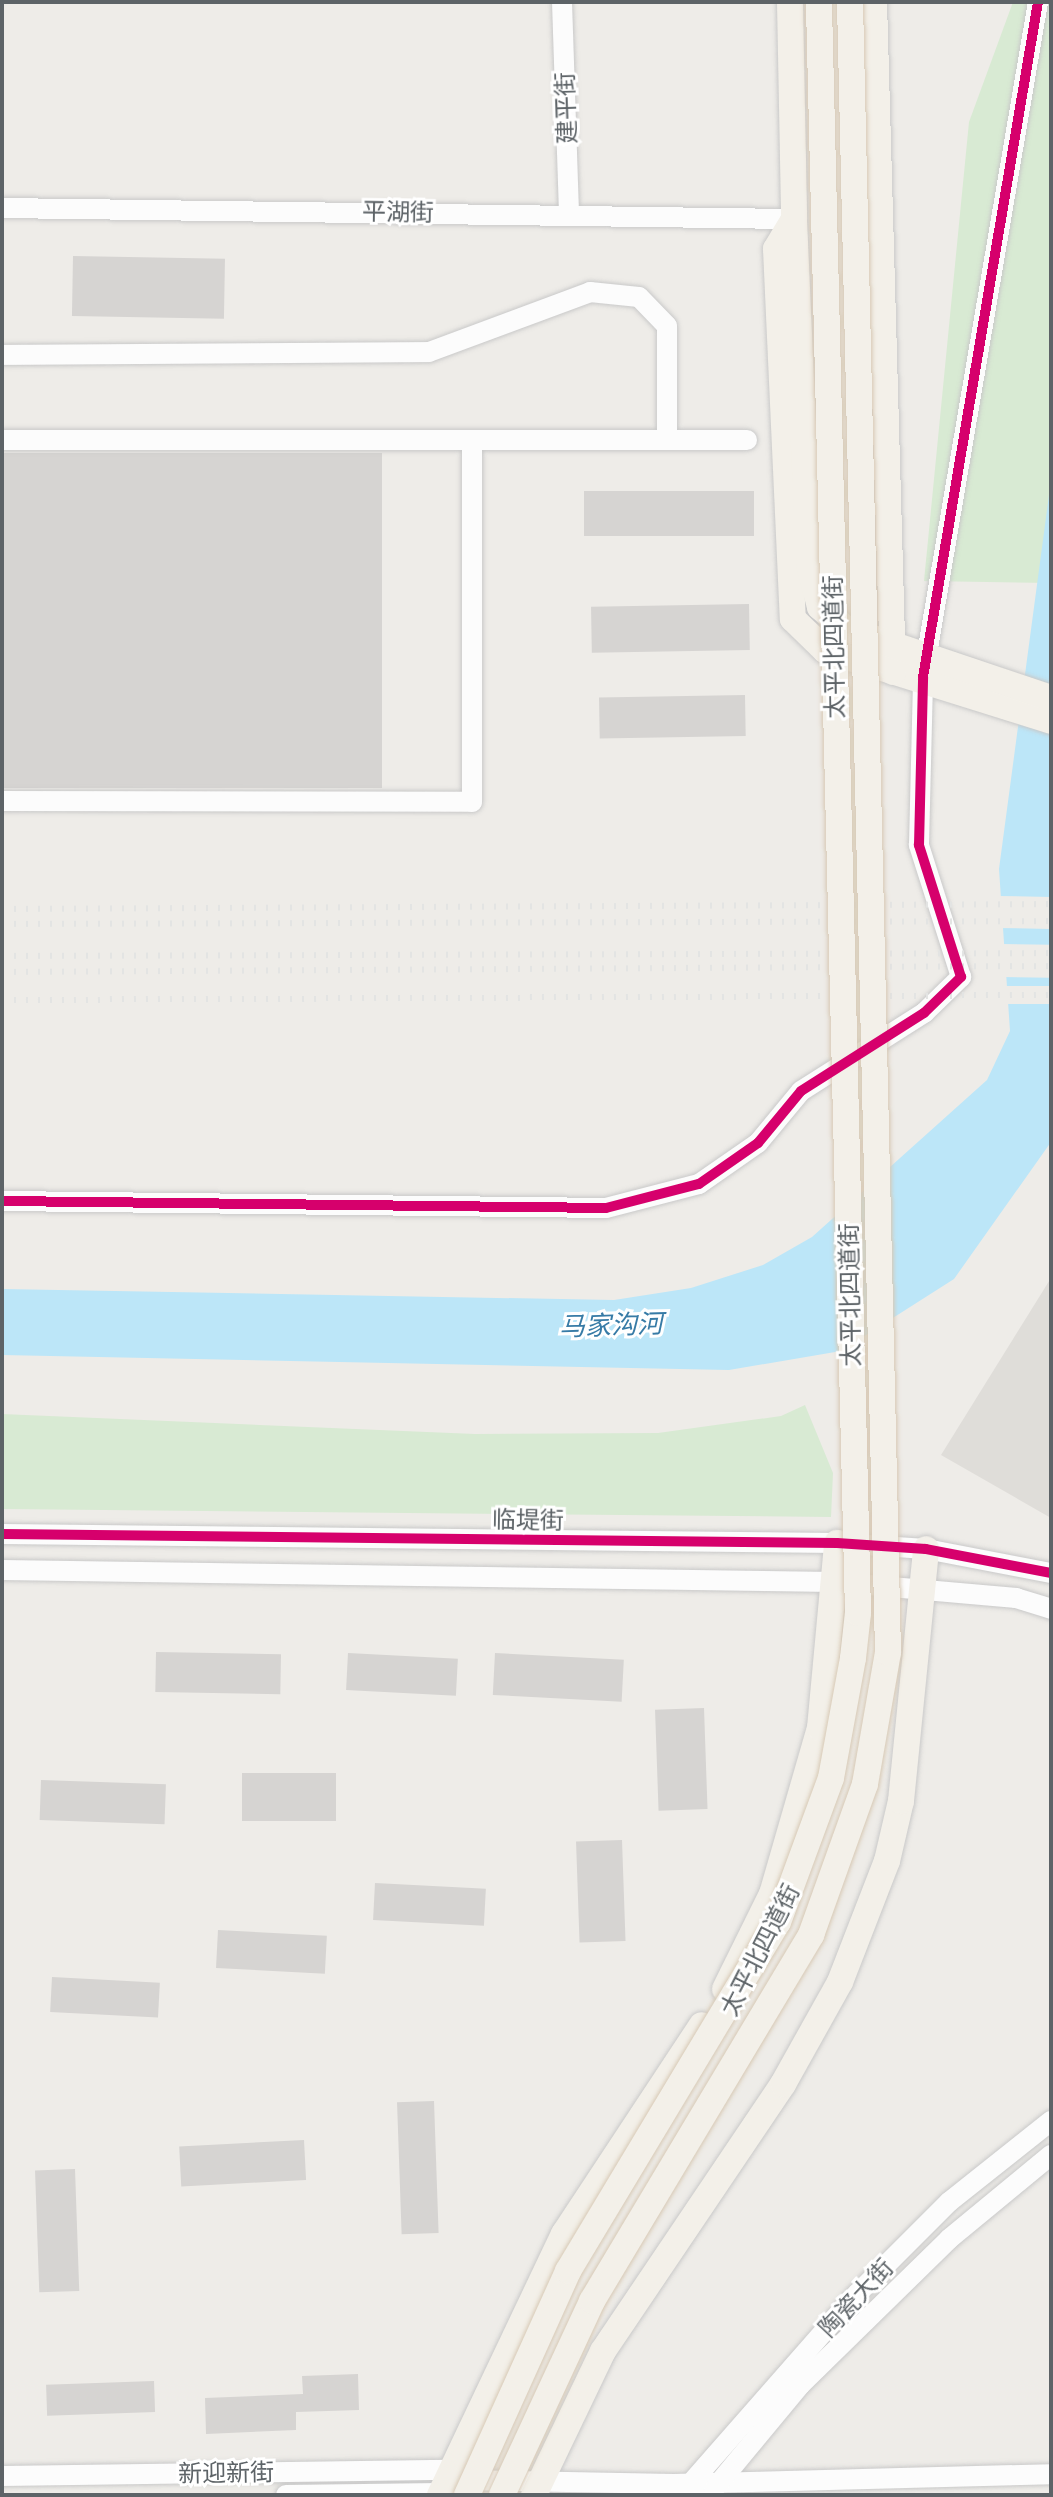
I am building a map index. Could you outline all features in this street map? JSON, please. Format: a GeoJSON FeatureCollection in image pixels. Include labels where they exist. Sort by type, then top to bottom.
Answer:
{"type":"FeatureCollection","features":[{"type":"Feature","properties":{"kind":"main road"},"geometry":{"type":"LineString","coordinates":[[790,2],[794,219],[776,249],[789,607],[816,646],[894,659],[990,690],[1051,698]]}},
{"type":"Feature","properties":{"kind":"main road","name":"太平北四道街"},"geometry":{"type":"LineString","coordinates":[[449,2486],[568,2271],[778,1922],[831,1778],[853,1658],[858,1613],[819,2]]}},
{"type":"Feature","properties":{"kind":"main road","name":"太平北四道街"},"geometry":{"type":"LineString","coordinates":[[502,2495],[592,2301],[811,1935],[865,1784],[886,1666],[891,1612],[850,2]]}},
{"type":"Feature","properties":{"kind":"main road"},"geometry":{"type":"LineString","coordinates":[[874,2],[894,659]]}},
{"type":"Feature","properties":{"kind":"main road"},"geometry":{"type":"LineString","coordinates":[[990,690],[1051,721]]}},
{"type":"Feature","properties":{"kind":"main road","name":"太平北四道街"},"geometry":{"type":"LineString","coordinates":[[449,2486],[564,2234],[715,2006],[772,1894],[820,1728],[837,1543]]}},
{"type":"Feature","properties":{"kind":"main road"},"geometry":{"type":"LineString","coordinates":[[536,2488],[603,2351],[783,2084],[840,1982],[887,1861],[901,1801],[926,1549]]}},
{"type":"Feature","properties":{"kind":"street","name":"建平街"},"geometry":{"type":"LineString","coordinates":[[562,2],[569,214]]}},
{"type":"Feature","properties":{"kind":"street"},"geometry":{"type":"LineString","coordinates":[[2,1201],[606,1208],[699,1184],[758,1143],[801,1091],[924,1013],[961,977],[919,845],[924,670],[1038,2]]}},
{"type":"Feature","properties":{"kind":"street","name":"平湖街"},"geometry":{"type":"LineString","coordinates":[[2,208],[794,219]]}},
{"type":"Feature","properties":{"kind":"street"},"geometry":{"type":"LineString","coordinates":[[2,355],[429,352],[590,292],[639,297],[667,326],[667,440]]}},
{"type":"Feature","properties":{"kind":"street"},"geometry":{"type":"LineString","coordinates":[[2,440],[747,440]]}},
{"type":"Feature","properties":{"kind":"street"},"geometry":{"type":"LineString","coordinates":[[2,801],[472,802],[472,441]]}},
{"type":"Feature","properties":{"kind":"street","name":"临堤街"},"geometry":{"type":"LineString","coordinates":[[2,1534],[837,1543],[926,1549],[1051,1573]]}},
{"type":"Feature","properties":{"kind":"street"},"geometry":{"type":"LineString","coordinates":[[2,1570],[834,1582],[1016,1598],[1051,1609]]}},
{"type":"Feature","properties":{"kind":"street","name":"陶瓷大街"},"geometry":{"type":"LineString","coordinates":[[685,2490],[858,2293],[949,2202],[1051,2121]]}},
{"type":"Feature","properties":{"kind":"street","name":"陶瓷大街"},"geometry":{"type":"LineString","coordinates":[[713,2489],[800,2385],[949,2239],[1051,2155]]}},
{"type":"Feature","properties":{"kind":"street"},"geometry":{"type":"LineString","coordinates":[[449,2486],[685,2490],[1051,2474]]}},
{"type":"Feature","properties":{"kind":"street","name":"新迎新街"},"geometry":{"type":"LineString","coordinates":[[2,2476],[449,2486]]}},
{"type":"Feature","properties":{"kind":"street","name":"新迎新街"},"geometry":{"type":"LineString","coordinates":[[286,2495],[449,2486]]}},
{"type":"Feature","properties":{"kind":"shaded area"},"geometry":{"type":"Polygon","coordinates":[[[1051,1278],[1051,1518],[941,1455],[1051,1278]]]}},
{"type":"Feature","properties":{"kind":"green space"},"geometry":{"type":"Polygon","coordinates":[[[1013,2],[1051,2],[1051,583],[924,581],[969,122],[1013,2]]]}},
{"type":"Feature","properties":{"kind":"green space"},"geometry":{"type":"Polygon","coordinates":[[[805,1405],[833,1473],[831,1517],[2,1509],[2,1414],[475,1434],[658,1433],[781,1416],[805,1405]]]}},
{"type":"Feature","properties":{"kind":"water","name":"马家沟河"},"geometry":{"type":"Polygon","coordinates":[[[1051,480],[1051,1142],[954,1279],[841,1351],[729,1370],[2,1355],[2,1289],[614,1300],[691,1288],[763,1265],[812,1237],[987,1080],[1010,1031],[999,869],[1051,480]]]}},
{"type":"Feature","properties":{"kind":"pier"},"geometry":{"type":"Polygon","coordinates":[[[997,896],[1051,897],[1050,929],[996,928],[997,896]]]}},
{"type":"Feature","properties":{"kind":"pier"},"geometry":{"type":"Polygon","coordinates":[[[1002,944],[1051,945],[1050,978],[1001,977],[1002,944]]]}},
{"type":"Feature","properties":{"kind":"pier"},"geometry":{"type":"Polygon","coordinates":[[[1006,986],[1051,986],[1051,1004],[1006,1004],[1006,986]]]}},
{"type":"Feature","properties":{"kind":"building"},"geometry":{"type":"Polygon","coordinates":[[[73,256],[225,259],[224,319],[72,316],[73,256]]]}},
{"type":"Feature","properties":{"kind":"building"},"geometry":{"type":"Polygon","coordinates":[[[2,453],[382,453],[382,788],[2,788],[2,453]]]}},
{"type":"Feature","properties":{"kind":"building"},"geometry":{"type":"Polygon","coordinates":[[[584,491],[754,491],[754,536],[584,536],[584,491]]]}},
{"type":"Feature","properties":{"kind":"building"},"geometry":{"type":"Polygon","coordinates":[[[749,604],[750,650],[592,653],[591,607],[749,604]]]}},
{"type":"Feature","properties":{"kind":"building"},"geometry":{"type":"Polygon","coordinates":[[[745,695],[746,736],[600,739],[599,698],[745,695]]]}},
{"type":"Feature","properties":{"kind":"building"},"geometry":{"type":"Polygon","coordinates":[[[156,1652],[281,1654],[280,1694],[155,1692],[156,1652]]]}},
{"type":"Feature","properties":{"kind":"building"},"geometry":{"type":"Polygon","coordinates":[[[348,1653],[458,1659],[456,1696],[346,1690],[348,1653]]]}},
{"type":"Feature","properties":{"kind":"building"},"geometry":{"type":"Polygon","coordinates":[[[495,1653],[624,1660],[622,1702],[493,1695],[495,1653]]]}},
{"type":"Feature","properties":{"kind":"building"},"geometry":{"type":"Polygon","coordinates":[[[704,1708],[708,1809],[659,1811],[655,1710],[704,1708]]]}},
{"type":"Feature","properties":{"kind":"building"},"geometry":{"type":"Polygon","coordinates":[[[242,1773],[336,1773],[336,1821],[242,1821],[242,1773]]]}},
{"type":"Feature","properties":{"kind":"building"},"geometry":{"type":"Polygon","coordinates":[[[41,1780],[166,1784],[165,1824],[40,1820],[41,1780]]]}},
{"type":"Feature","properties":{"kind":"building"},"geometry":{"type":"Polygon","coordinates":[[[622,1840],[626,1941],[580,1943],[576,1842],[622,1840]]]}},
{"type":"Feature","properties":{"kind":"building"},"geometry":{"type":"Polygon","coordinates":[[[375,1883],[486,1889],[484,1926],[373,1920],[375,1883]]]}},
{"type":"Feature","properties":{"kind":"building"},"geometry":{"type":"Polygon","coordinates":[[[218,1930],[327,1936],[325,1974],[216,1968],[218,1930]]]}},
{"type":"Feature","properties":{"kind":"building"},"geometry":{"type":"Polygon","coordinates":[[[52,1977],[160,1983],[158,2018],[50,2012],[52,1977]]]}},
{"type":"Feature","properties":{"kind":"building"},"geometry":{"type":"Polygon","coordinates":[[[434,2101],[439,2233],[402,2234],[397,2102],[434,2101]]]}},
{"type":"Feature","properties":{"kind":"building"},"geometry":{"type":"Polygon","coordinates":[[[304,2140],[306,2180],[181,2186],[179,2147],[304,2140]]]}},
{"type":"Feature","properties":{"kind":"building"},"geometry":{"type":"Polygon","coordinates":[[[75,2169],[79,2291],[39,2292],[35,2170],[75,2169]]]}},
{"type":"Feature","properties":{"kind":"building"},"geometry":{"type":"Polygon","coordinates":[[[358,2374],[359,2410],[296,2412],[296,2430],[206,2434],[205,2398],[303,2394],[302,2376],[358,2374]]]}},
{"type":"Feature","properties":{"kind":"building"},"geometry":{"type":"Polygon","coordinates":[[[154,2381],[155,2412],[47,2416],[46,2385],[154,2381]]]}},
{"type":"Feature","properties":{"kind":"railway"},"geometry":{"type":"LineString","coordinates":[[2,909],[1051,904]]}},
{"type":"Feature","properties":{"kind":"railway"},"geometry":{"type":"LineString","coordinates":[[2,924],[1051,921]]}},
{"type":"Feature","properties":{"kind":"railway"},"geometry":{"type":"LineString","coordinates":[[2,956],[1051,953]]}},
{"type":"Feature","properties":{"kind":"railway"},"geometry":{"type":"LineString","coordinates":[[2,972],[1051,966]]}},
{"type":"Feature","properties":{"kind":"railway"},"geometry":{"type":"LineString","coordinates":[[2,1000],[1051,995]]}},
{"type":"Feature","properties":{"kind":"cycle path"},"geometry":{"type":"LineString","coordinates":[[2,1201],[606,1208],[699,1184],[758,1143],[801,1091],[924,1013],[961,977],[919,845],[923,677],[1038,2]]}},
{"type":"Feature","properties":{"kind":"cycle path"},"geometry":{"type":"LineString","coordinates":[[2,1534],[837,1543],[926,1549],[1051,1573]]}}]}
